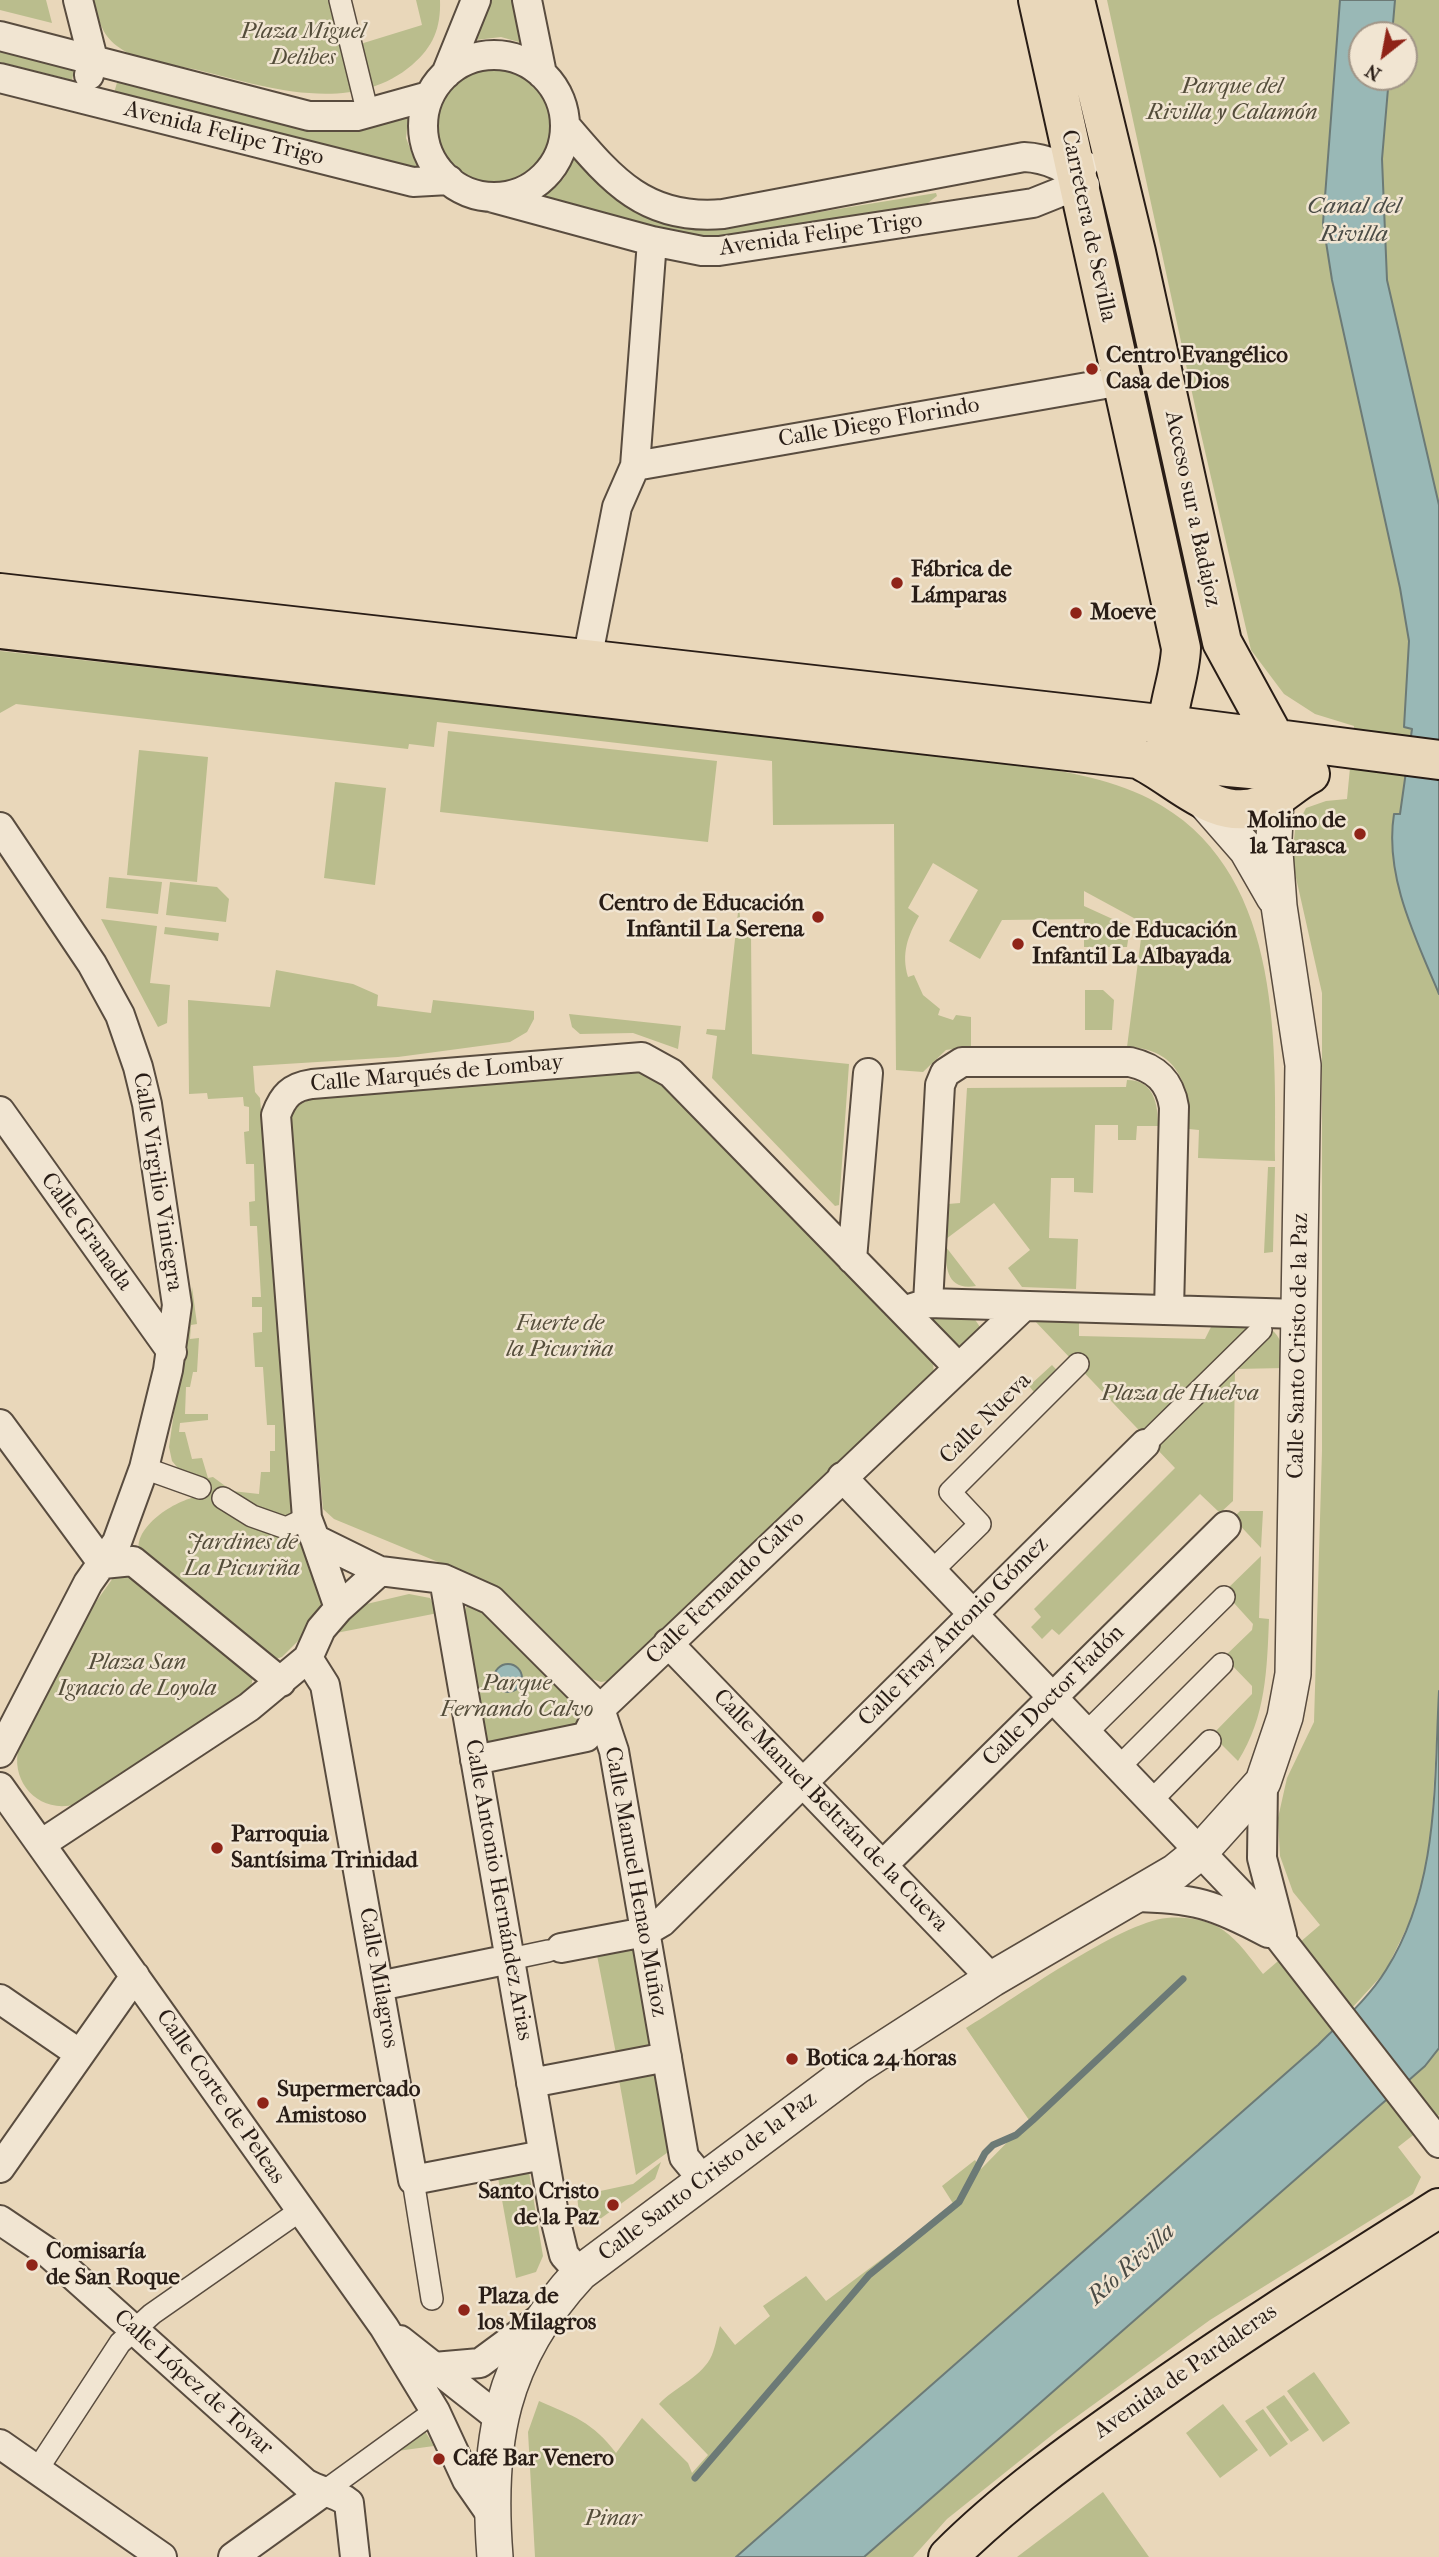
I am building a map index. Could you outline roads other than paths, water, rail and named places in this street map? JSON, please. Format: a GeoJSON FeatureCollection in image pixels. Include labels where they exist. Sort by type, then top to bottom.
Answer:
{"type":"FeatureCollection","features":[{"type":"Feature","properties":{"kind":"main road","name":"Carretera de Sevilla"},"geometry":{"type":"LineString","coordinates":[[1038,0],[1181,648],[1180,663],[1158,714]]}},
{"type":"Feature","properties":{"kind":"main road","name":"Carretera de Sevilla"},"geometry":{"type":"LineString","coordinates":[[1076,3],[1136,252]]}},
{"type":"Feature","properties":{"kind":"main road","name":"Acceso sur a Badajoz"},"geometry":{"type":"LineString","coordinates":[[1136,252],[1222,642],[1253,698]]}},
{"type":"Feature","properties":{"kind":"main road"},"geometry":{"type":"LineString","coordinates":[[0,593],[587,660],[1158,714],[1306,765],[1439,787]]}},
{"type":"Feature","properties":{"kind":"main road"},"geometry":{"type":"LineString","coordinates":[[0,629],[1154,760],[1306,765],[1439,760]]}},
{"type":"Feature","properties":{"kind":"main road"},"geometry":{"type":"LineString","coordinates":[[1154,760],[1158,714],[1180,690],[1206,683],[1235,689],[1253,698],[1281,724],[1306,765]]}},
{"type":"Feature","properties":{"kind":"main road"},"geometry":{"type":"LineString","coordinates":[[1154,760],[1205,802],[1223,809],[1240,810],[1306,765]]}},
{"type":"Feature","properties":{"kind":"main road","name":"Avenida de Pardaleras"},"geometry":{"type":"LineString","coordinates":[[948,2557],[1044,2472],[1080,2445],[1257,2321],[1439,2208]]}},
{"type":"Feature","properties":{"kind":"main road","name":"Avenida de Pardaleras"},"geometry":{"type":"LineString","coordinates":[[981,2557],[1069,2481],[1269,2339],[1439,2233]]}},
{"type":"Feature","properties":{"kind":"street"},"geometry":{"type":"LineString","coordinates":[[78,0],[93,59],[84,99]]}},
{"type":"Feature","properties":{"kind":"street"},"geometry":{"type":"LineString","coordinates":[[340,0],[368,114]]}},
{"type":"Feature","properties":{"kind":"street"},"geometry":{"type":"LineString","coordinates":[[446,74],[468,60],[491,55],[514,58],[542,74],[560,98],[565,125],[562,147],[544,177],[510,195],[490,197],[467,191],[449,180],[435,164],[426,145],[423,121],[429,96],[446,74],[476,0]]}},
{"type":"Feature","properties":{"kind":"street"},"geometry":{"type":"LineString","coordinates":[[527,0],[542,74]]}},
{"type":"Feature","properties":{"kind":"street","name":"Avenida Felipe Trigo"},"geometry":{"type":"LineString","coordinates":[[490,197],[652,241],[702,251],[719,251],[1033,203],[1063,191],[1077,177],[1093,149],[1093,132],[1075,41],[1076,3]]}},
{"type":"Feature","properties":{"kind":"street","name":"Avenida Felipe Trigo"},"geometry":{"type":"LineString","coordinates":[[0,36],[309,116],[335,118],[368,114],[429,96]]}},
{"type":"Feature","properties":{"kind":"street","name":"Avenida Felipe Trigo"},"geometry":{"type":"LineString","coordinates":[[0,78],[413,182],[449,180]]}},
{"type":"Feature","properties":{"kind":"street","name":"Avenida Felipe Trigo"},"geometry":{"type":"LineString","coordinates":[[1024,157],[1047,140],[1063,114]]}},
{"type":"Feature","properties":{"kind":"street","name":"Avenida Felipe Trigo"},"geometry":{"type":"LineString","coordinates":[[565,125],[626,190],[654,207],[699,216],[723,214],[1024,157],[1045,160],[1077,177],[1113,214],[1136,252]]}},
{"type":"Feature","properties":{"kind":"street","name":"Avenida Felipe Trigo"},"geometry":{"type":"LineString","coordinates":[[1033,203],[1060,208],[1087,223]]}},
{"type":"Feature","properties":{"kind":"street"},"geometry":{"type":"LineString","coordinates":[[587,660],[617,507],[635,466],[652,241]]}},
{"type":"Feature","properties":{"kind":"street","name":"Calle Diego Florindo"},"geometry":{"type":"LineString","coordinates":[[635,466],[1122,381]]}},
{"type":"Feature","properties":{"kind":"street","name":"Calle Santo Cristo de la Paz"},"geometry":{"type":"LineString","coordinates":[[1285,1943],[1262,1858],[1263,1782],[1285,1717],[1293,1674],[1303,1065],[1279,906],[1274,839],[1306,765]]}},
{"type":"Feature","properties":{"kind":"street"},"geometry":{"type":"LineString","coordinates":[[1205,802],[1247,850],[1279,906]]}},
{"type":"Feature","properties":{"kind":"street","name":"Calle Virgilio Viniegra"},"geometry":{"type":"LineString","coordinates":[[4,840],[92,964],[120,1015],[138,1067],[174,1276],[177,1305],[172,1352],[144,1468],[117,1542],[103,1564]]}},
{"type":"Feature","properties":{"kind":"street","name":"Calle Marqués de Lombay"},"geometry":{"type":"LineString","coordinates":[[339,1608],[311,1529],[276,1126],[276,1115],[282,1099],[296,1087],[642,1057],[671,1073],[852,1259]]}},
{"type":"Feature","properties":{"kind":"street"},"geometry":{"type":"LineString","coordinates":[[915,1307],[940,1085],[945,1073],[962,1062],[1130,1062],[1145,1066],[1161,1076],[1172,1091],[1174,1107],[1169,1310]]}},
{"type":"Feature","properties":{"kind":"street"},"geometry":{"type":"LineString","coordinates":[[868,1073],[852,1259],[915,1307],[958,1367]]}},
{"type":"Feature","properties":{"kind":"street","name":"Calle Granada"},"geometry":{"type":"LineString","coordinates":[[0,1111],[172,1352]]}},
{"type":"Feature","properties":{"kind":"street"},"geometry":{"type":"LineString","coordinates":[[915,1307],[1024,1306],[1299,1314]]}},
{"type":"Feature","properties":{"kind":"street","name":"Calle Fernando Calvo"},"geometry":{"type":"LineString","coordinates":[[475,1760],[586,1737],[600,1709],[1024,1306]]}},
{"type":"Feature","properties":{"kind":"street","name":"Calle Fray Antonio Gómez"},"geometry":{"type":"LineString","coordinates":[[645,1932],[662,1922],[1261,1330]]}},
{"type":"Feature","properties":{"kind":"street","name":"Calle Nueva"},"geometry":{"type":"LineString","coordinates":[[932,1570],[980,1524],[950,1492],[1078,1364]]}},
{"type":"Feature","properties":{"kind":"street"},"geometry":{"type":"LineString","coordinates":[[0,1424],[103,1564]]}},
{"type":"Feature","properties":{"kind":"street"},"geometry":{"type":"LineString","coordinates":[[144,1468],[200,1488]]}},
{"type":"Feature","properties":{"kind":"street"},"geometry":{"type":"LineString","coordinates":[[842,1477],[1201,1851]]}},
{"type":"Feature","properties":{"kind":"street"},"geometry":{"type":"LineString","coordinates":[[223,1498],[252,1516],[286,1528],[311,1529],[380,1571],[444,1579],[491,1600],[600,1709]]}},
{"type":"Feature","properties":{"kind":"street","name":"Calle Doctor Fadón"},"geometry":{"type":"LineString","coordinates":[[883,1865],[1226,1526]]}},
{"type":"Feature","properties":{"kind":"street"},"geometry":{"type":"LineString","coordinates":[[0,1753],[50,1652],[88,1583],[103,1564],[133,1560],[281,1682]]}},
{"type":"Feature","properties":{"kind":"street"},"geometry":{"type":"LineString","coordinates":[[41,1844],[249,1707],[281,1682],[308,1658],[321,1629],[339,1608],[380,1571]]}},
{"type":"Feature","properties":{"kind":"street","name":"Calle Antonio Hernández Arias"},"geometry":{"type":"LineString","coordinates":[[444,1579],[544,2155],[564,2255],[580,2273]]}},
{"type":"Feature","properties":{"kind":"street"},"geometry":{"type":"LineString","coordinates":[[1087,1732],[1224,1597]]}},
{"type":"Feature","properties":{"kind":"street","name":"Calle Manuel Beltrán de la Cueva"},"geometry":{"type":"LineString","coordinates":[[668,1643],[992,1979]]}},
{"type":"Feature","properties":{"kind":"street","name":"Calle Milagros"},"geometry":{"type":"LineString","coordinates":[[308,1658],[325,1685],[413,2180]]}},
{"type":"Feature","properties":{"kind":"street"},"geometry":{"type":"LineString","coordinates":[[1120,1766],[1222,1664]]}},
{"type":"Feature","properties":{"kind":"street","name":"Calle Manuel Henao Muñoz"},"geometry":{"type":"LineString","coordinates":[[600,1709],[614,1751],[684,2157],[704,2181]]}},
{"type":"Feature","properties":{"kind":"street"},"geometry":{"type":"LineString","coordinates":[[1152,1800],[1210,1741]]}},
{"type":"Feature","properties":{"kind":"street","name":"Calle Santo Cristo de la Paz"},"geometry":{"type":"LineString","coordinates":[[495,2557],[492,2465],[499,2418],[517,2363],[545,2314],[580,2273],[856,2066],[992,1979],[1175,1872],[1227,1826],[1263,1782]]}},
{"type":"Feature","properties":{"kind":"street","name":"Calle Corte de Peleas"},"geometry":{"type":"LineString","coordinates":[[0,1787],[384,2327],[435,2411],[467,2480],[492,2516]]}},
{"type":"Feature","properties":{"kind":"street","name":"Calle Santo Cristo de la Paz"},"geometry":{"type":"LineString","coordinates":[[1201,1851],[1285,1943],[1439,2143]]}},
{"type":"Feature","properties":{"kind":"street","name":"Calle Santo Cristo de la Paz"},"geometry":{"type":"LineString","coordinates":[[1132,1898],[1172,1898],[1208,1903],[1285,1943]]}},
{"type":"Feature","properties":{"kind":"street"},"geometry":{"type":"LineString","coordinates":[[379,1986],[645,1932]]}},
{"type":"Feature","properties":{"kind":"street"},"geometry":{"type":"LineString","coordinates":[[0,2168],[135,1976]]}},
{"type":"Feature","properties":{"kind":"street"},"geometry":{"type":"LineString","coordinates":[[0,1999],[80,2054]]}},
{"type":"Feature","properties":{"kind":"street"},"geometry":{"type":"LineString","coordinates":[[531,2083],[667,2057]]}},
{"type":"Feature","properties":{"kind":"street"},"geometry":{"type":"LineString","coordinates":[[432,2299],[413,2180],[544,2155]]}},
{"type":"Feature","properties":{"kind":"street"},"geometry":{"type":"LineString","coordinates":[[37,2470],[120,2343],[134,2330],[301,2210]]}},
{"type":"Feature","properties":{"kind":"street","name":"Calle López de Tovar"},"geometry":{"type":"LineString","coordinates":[[0,2220],[46,2251],[306,2483],[322,2493],[340,2495],[349,2503],[355,2557]]}},
{"type":"Feature","properties":{"kind":"street","name":"Calle Santo Cristo de la Paz"},"geometry":{"type":"LineString","coordinates":[[434,2367],[480,2363],[545,2314]]}},
{"type":"Feature","properties":{"kind":"street"},"geometry":{"type":"LineString","coordinates":[[384,2327],[499,2418]]}},
{"type":"Feature","properties":{"kind":"street"},"geometry":{"type":"LineString","coordinates":[[233,2557],[435,2411],[499,2418]]}},
{"type":"Feature","properties":{"kind":"street"},"geometry":{"type":"LineString","coordinates":[[0,2444],[162,2557]]}},
{"type":"Feature","properties":{"kind":"water","name":"Canal del Rivilla"},"geometry":{"type":"Polygon","coordinates":[[[1340,0],[1395,0],[1393,21],[1348,21],[1348,91],[1388,91],[1382,159],[1387,280],[1439,505],[1439,994],[1404,907],[1394,861],[1394,814],[1400,814],[1412,729],[1404,727],[1409,641],[1400,588],[1332,280],[1323,223],[1340,0]]]}},
{"type":"Feature","properties":{"kind":"water"},"geometry":{"type":"Polygon","coordinates":[[[508,1664],[518,1668],[522,1678],[518,1688],[508,1692],[498,1688],[494,1678],[498,1668],[508,1664]]]}},
{"type":"Feature","properties":{"kind":"water","name":"Río Rivilla"},"geometry":{"type":"Polygon","coordinates":[[[1439,1691],[1439,2048],[1425,2066],[864,2557],[736,2557],[1318,2045],[1371,1990],[1386,1970],[1403,1938],[1425,1870],[1434,1799],[1439,1691]]]}},
{"type":"Feature","properties":{"kind":"waterway"},"geometry":{"type":"LineString","coordinates":[[695,2478],[869,2275],[959,2202],[985,2153],[993,2145],[1016,2135],[1183,1979]]}},
{"type":"Feature","properties":{"kind":"place","name":"Centro Evangélico Casa de Dios"},"geometry":{"type":"Point","coordinates":[1092,369]}},
{"type":"Feature","properties":{"kind":"place","name":"Fábrica de Lámparas"},"geometry":{"type":"Point","coordinates":[897,583]}},
{"type":"Feature","properties":{"kind":"place","name":"Moeve"},"geometry":{"type":"Point","coordinates":[1076,613]}},
{"type":"Feature","properties":{"kind":"place","name":"Molino de la Tarasca"},"geometry":{"type":"Point","coordinates":[1360,834]}},
{"type":"Feature","properties":{"kind":"place","name":"Centro de Educación Infantil La Serena"},"geometry":{"type":"Point","coordinates":[818,917]}},
{"type":"Feature","properties":{"kind":"place","name":"Centro de Educación Infantil La Albayada"},"geometry":{"type":"Point","coordinates":[1018,944]}},
{"type":"Feature","properties":{"kind":"place","name":"Parroquia Santísima Trinidad"},"geometry":{"type":"Point","coordinates":[217,1848]}},
{"type":"Feature","properties":{"kind":"place","name":"Botica 24 horas"},"geometry":{"type":"Point","coordinates":[792,2059]}},
{"type":"Feature","properties":{"kind":"place","name":"Supermercado Amistoso"},"geometry":{"type":"Point","coordinates":[263,2103]}},
{"type":"Feature","properties":{"kind":"place","name":"Santo Cristo de la Paz"},"geometry":{"type":"Point","coordinates":[613,2205]}},
{"type":"Feature","properties":{"kind":"place","name":"Comisaría de San Roque"},"geometry":{"type":"Point","coordinates":[32,2265]}},
{"type":"Feature","properties":{"kind":"place","name":"Plaza de los Milagros"},"geometry":{"type":"Point","coordinates":[464,2310]}},
{"type":"Feature","properties":{"kind":"place","name":"Café Bar Venero"},"geometry":{"type":"Point","coordinates":[439,2459]}},
{"type":"Feature","properties":{"kind":"park label","name":"Plaza Miguel Delibes"},"geometry":{"type":"Point","coordinates":[303,45]}},
{"type":"Feature","properties":{"kind":"park label","name":"Parque del Rivilla y Calamón"},"geometry":{"type":"Point","coordinates":[1232,100]}},
{"type":"Feature","properties":{"kind":"park label","name":"Fuerte de la Picuriña"},"geometry":{"type":"Point","coordinates":[560,1337]}},
{"type":"Feature","properties":{"kind":"park label","name":"Plaza de Huelva"},"geometry":{"type":"Point","coordinates":[1180,1394]}},
{"type":"Feature","properties":{"kind":"park label","name":"Jardines de La Picuriña"},"geometry":{"type":"Point","coordinates":[242,1556]}},
{"type":"Feature","properties":{"kind":"park label","name":"Plaza San Ignacio de Loyola"},"geometry":{"type":"Point","coordinates":[137,1676]}},
{"type":"Feature","properties":{"kind":"park label","name":"Parque Fernando Calvo"},"geometry":{"type":"Point","coordinates":[517,1697]}},
{"type":"Feature","properties":{"kind":"park label","name":"Pinar"},"geometry":{"type":"Point","coordinates":[613,2519]}}]}
